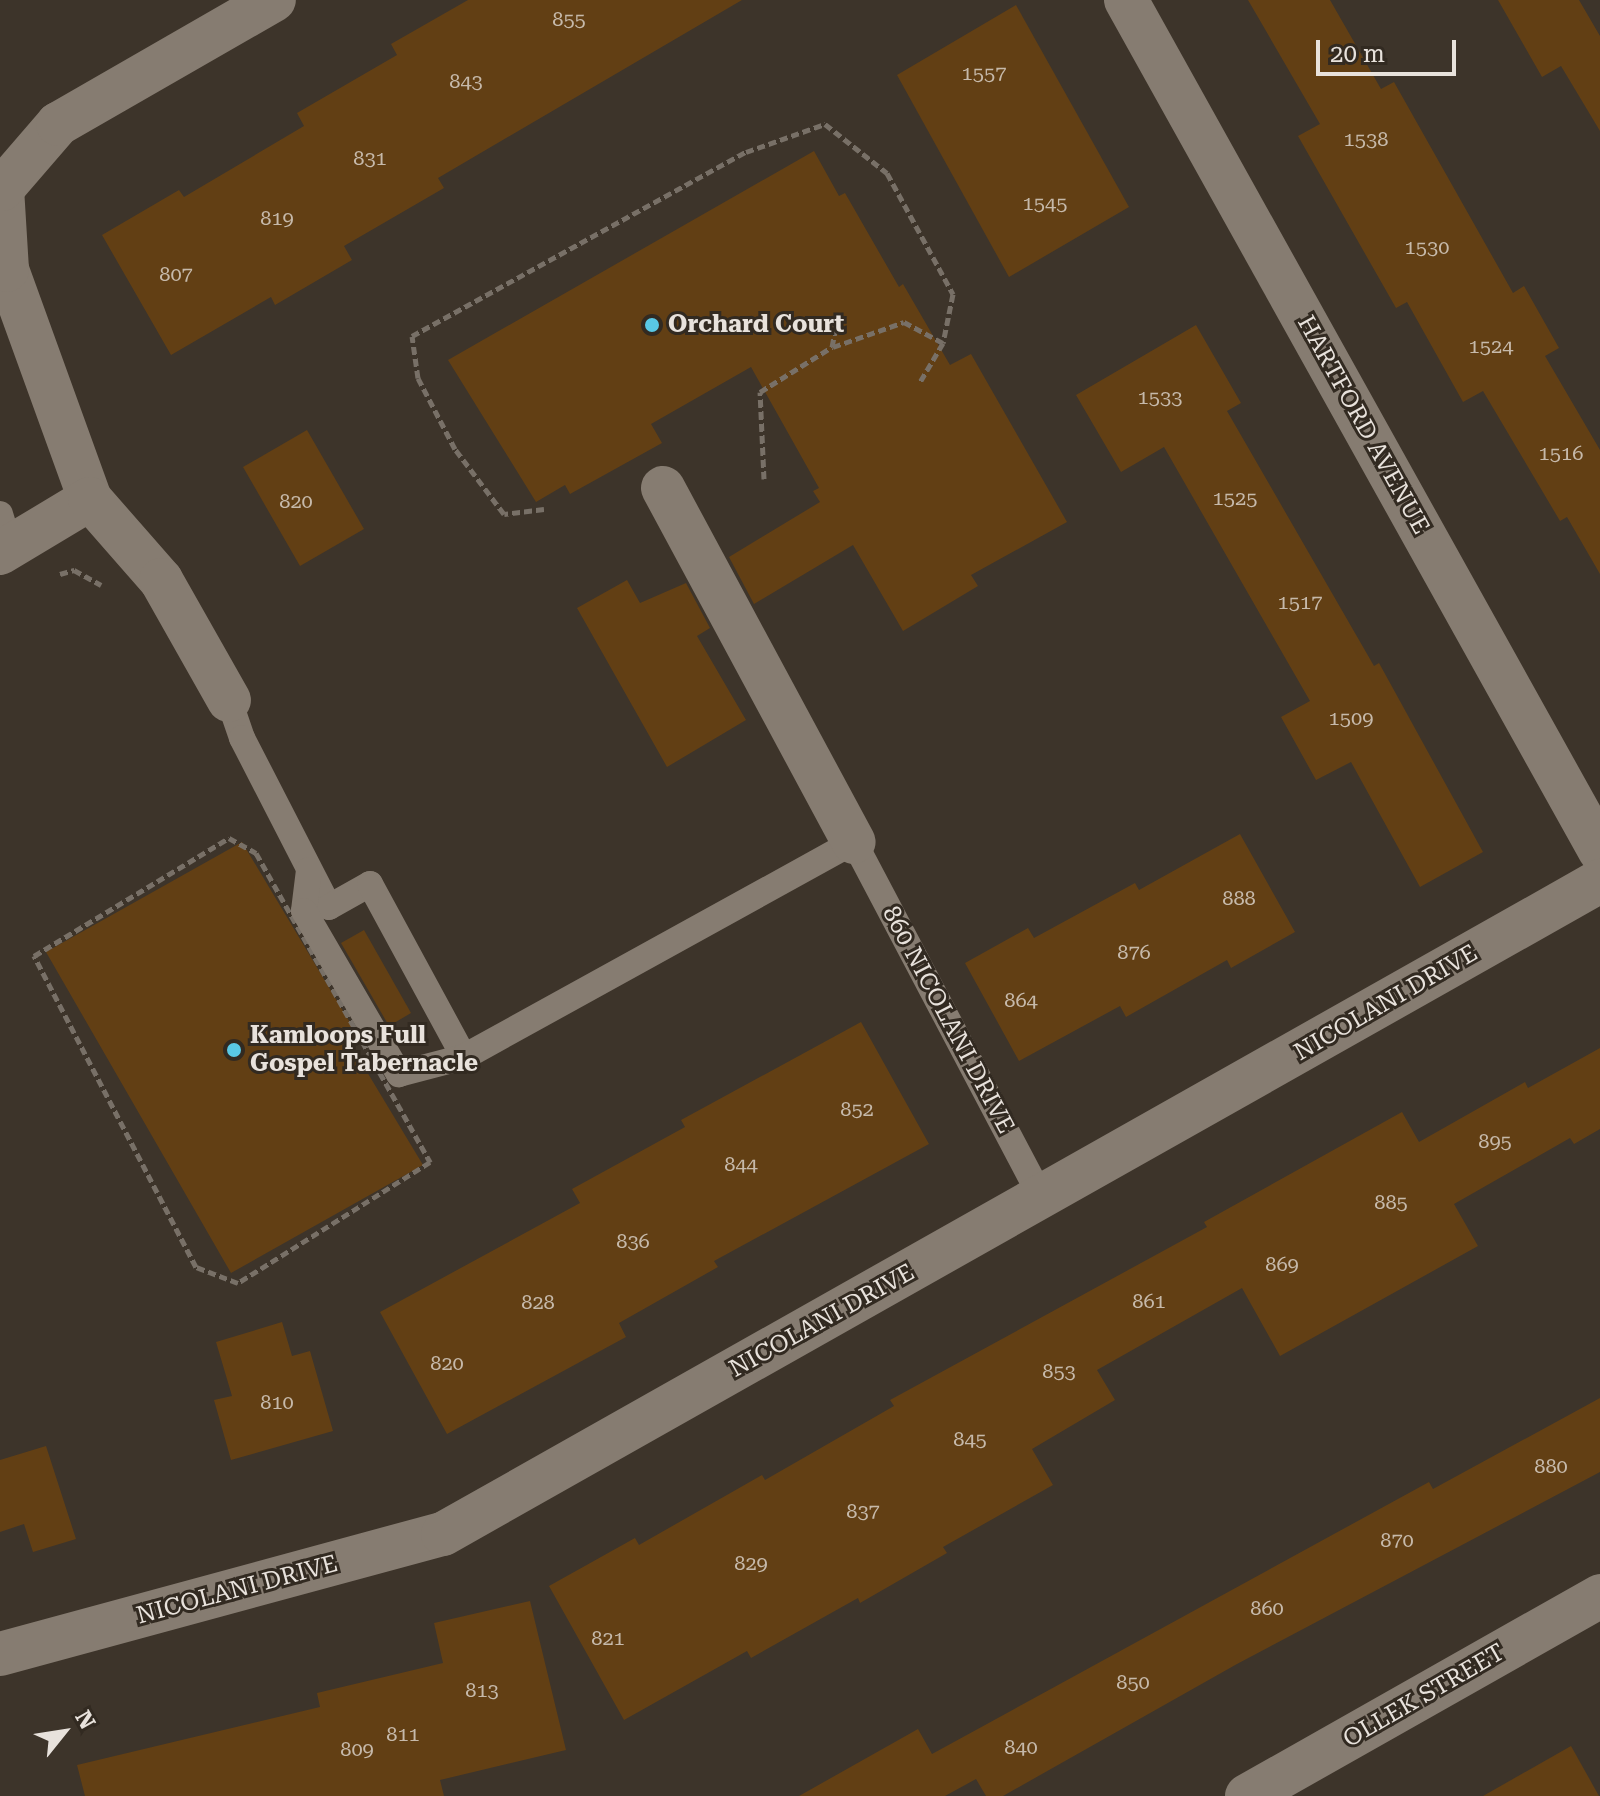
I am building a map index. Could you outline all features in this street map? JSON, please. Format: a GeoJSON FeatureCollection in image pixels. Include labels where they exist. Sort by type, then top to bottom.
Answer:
{"type":"FeatureCollection","features":[{"type":"Feature","properties":{"kind":"street"},"geometry":{"type":"LineString","coordinates":[[229,700],[161,580],[90,499],[7,270],[2,189],[58,124],[274,0]]}},
{"type":"Feature","properties":{"kind":"street","name":"HARTFORD AVENUE"},"geometry":{"type":"LineString","coordinates":[[1126,0],[1600,851]]}},
{"type":"Feature","properties":{"kind":"street"},"geometry":{"type":"LineString","coordinates":[[663,488],[854,842]]}},
{"type":"Feature","properties":{"kind":"street"},"geometry":{"type":"LineString","coordinates":[[3,538],[90,499]]}},
{"type":"Feature","properties":{"kind":"street","name":"NICOLANI DRIVE"},"geometry":{"type":"LineString","coordinates":[[0,1654],[443,1534],[1600,881]]}},
{"type":"Feature","properties":{"kind":"street","name":"OLLEK STREET"},"geometry":{"type":"LineString","coordinates":[[1247,1796],[1600,1596]]}},
{"type":"Feature","properties":{"kind":"lane"},"geometry":{"type":"LineString","coordinates":[[229,700],[242,738],[329,907],[370,884],[464,1057]]}},
{"type":"Feature","properties":{"kind":"lane"},"geometry":{"type":"LineString","coordinates":[[309,870],[304,911],[399,1074],[464,1057],[854,842]]}},
{"type":"Feature","properties":{"kind":"lane","name":"860 NICOLANI DRIVE"},"geometry":{"type":"LineString","coordinates":[[854,842],[1042,1198]]}},
{"type":"Feature","properties":{"kind":"path"},"geometry":{"type":"LineString","coordinates":[[544,509],[504,514],[455,449],[418,378],[412,336],[746,152],[825,124],[887,173],[953,294],[943,343],[920,382]]}},
{"type":"Feature","properties":{"kind":"path"},"geometry":{"type":"LineString","coordinates":[[831,316],[836,327],[832,347]]}},
{"type":"Feature","properties":{"kind":"path"},"geometry":{"type":"LineString","coordinates":[[764,479],[760,392],[832,347],[904,322],[943,343]]}},
{"type":"Feature","properties":{"kind":"path"},"geometry":{"type":"LineString","coordinates":[[51,577],[74,570],[107,588]]}},
{"type":"Feature","properties":{"kind":"path"},"geometry":{"type":"LineString","coordinates":[[229,838],[256,853],[430,1162],[238,1283],[196,1267],[34,956],[229,838]]}},
{"type":"Feature","properties":{"kind":"building"},"geometry":{"type":"Polygon","coordinates":[[[468,0],[742,0],[438,178],[444,188],[344,246],[352,260],[275,305],[271,297],[171,355],[102,235],[179,190],[184,197],[304,126],[297,113],[397,55],[391,44],[468,0]]]}},
{"type":"Feature","properties":{"kind":"building"},"geometry":{"type":"Polygon","coordinates":[[[1248,0],[1330,0],[1381,89],[1394,82],[1513,293],[1524,286],[1559,348],[1545,356],[1600,450],[1600,574],[1567,517],[1560,521],[1483,391],[1463,402],[1407,302],[1396,308],[1298,136],[1320,124],[1248,0]]]}},
{"type":"Feature","properties":{"kind":"building"},"geometry":{"type":"Polygon","coordinates":[[[1498,0],[1579,0],[1600,36],[1600,131],[1561,66],[1542,77],[1498,0]]]}},
{"type":"Feature","properties":{"kind":"building"},"geometry":{"type":"Polygon","coordinates":[[[1016,5],[1129,207],[1009,277],[897,75],[1016,5]]]}},
{"type":"Feature","properties":{"kind":"building"},"geometry":{"type":"Polygon","coordinates":[[[814,151],[839,196],[845,193],[899,287],[903,284],[950,365],[971,354],[1067,522],[971,575],[978,586],[903,631],[853,545],[754,604],[729,557],[820,502],[813,491],[819,488],[751,367],[651,424],[662,443],[570,494],[565,485],[536,502],[448,360],[814,151]]]}},
{"type":"Feature","properties":{"kind":"building"},"geometry":{"type":"Polygon","coordinates":[[[1196,325],[1241,403],[1227,411],[1374,666],[1379,663],[1483,852],[1420,887],[1351,762],[1316,780],[1281,717],[1310,701],[1164,447],[1121,472],[1076,395],[1196,325]]]}},
{"type":"Feature","properties":{"kind":"building"},"geometry":{"type":"Polygon","coordinates":[[[307,430],[364,529],[300,566],[243,467],[307,430]]]}},
{"type":"Feature","properties":{"kind":"building"},"geometry":{"type":"Polygon","coordinates":[[[627,580],[640,603],[686,583],[710,628],[697,636],[746,720],[667,767],[577,608],[627,580]]]}},
{"type":"Feature","properties":{"kind":"building"},"geometry":{"type":"Polygon","coordinates":[[[1240,834],[1295,932],[1231,968],[1227,960],[1126,1017],[1120,1006],[1019,1061],[965,963],[1028,928],[1034,938],[1135,883],[1139,890],[1240,834]]]}},
{"type":"Feature","properties":{"kind":"building","name":"Kamloops Full Gospel Tabernacle"},"geometry":{"type":"Polygon","coordinates":[[[242,842],[361,1041],[352,1047],[423,1165],[231,1273],[46,952],[242,842]]]}},
{"type":"Feature","properties":{"kind":"building"},"geometry":{"type":"Polygon","coordinates":[[[364,930],[411,1013],[389,1026],[341,943],[364,930]]]}},
{"type":"Feature","properties":{"kind":"building"},"geometry":{"type":"Polygon","coordinates":[[[861,1022],[929,1144],[714,1261],[718,1267],[619,1323],[626,1337],[447,1434],[380,1312],[580,1203],[572,1189],[685,1127],[681,1120],[861,1022]]]}},
{"type":"Feature","properties":{"kind":"building"},"geometry":{"type":"Polygon","coordinates":[[[1600,1048],[1600,1129],[1574,1144],[1570,1138],[1454,1204],[1478,1246],[1280,1356],[1242,1288],[1097,1370],[1115,1400],[1032,1449],[1053,1485],[943,1547],[947,1553],[860,1603],[858,1598],[751,1658],[747,1651],[624,1720],[549,1586],[635,1538],[639,1545],[762,1475],[765,1480],[894,1406],[890,1400],[1207,1227],[1204,1222],[1402,1112],[1419,1142],[1525,1082],[1528,1088],[1600,1048]]]}},
{"type":"Feature","properties":{"kind":"building"},"geometry":{"type":"Polygon","coordinates":[[[282,1322],[292,1356],[310,1351],[333,1431],[231,1460],[214,1400],[232,1396],[216,1342],[282,1322]]]}},
{"type":"Feature","properties":{"kind":"building"},"geometry":{"type":"Polygon","coordinates":[[[1600,1398],[1600,1472],[1237,1664],[1003,1796],[986,1796],[976,1779],[945,1796],[799,1796],[918,1729],[932,1754],[1429,1482],[1433,1489],[1600,1398]]]}},
{"type":"Feature","properties":{"kind":"building"},"geometry":{"type":"Polygon","coordinates":[[[46,1446],[76,1539],[33,1552],[24,1524],[0,1532],[0,1460],[46,1446]]]}},
{"type":"Feature","properties":{"kind":"building"},"geometry":{"type":"Polygon","coordinates":[[[530,1601],[566,1750],[440,1780],[444,1796],[85,1796],[77,1765],[320,1707],[317,1693],[443,1663],[434,1623],[530,1601]]]}},
{"type":"Feature","properties":{"kind":"building"},"geometry":{"type":"Polygon","coordinates":[[[1571,1746],[1599,1796],[1483,1796],[1571,1746]]]}},
{"type":"Feature","properties":{"kind":"place","name":"Orchard Court"},"geometry":{"type":"Point","coordinates":[652,325]}},
{"type":"Feature","properties":{"kind":"place","name":"Kamloops Full Gospel Tabernacle"},"geometry":{"type":"Point","coordinates":[234,1050]}}]}
